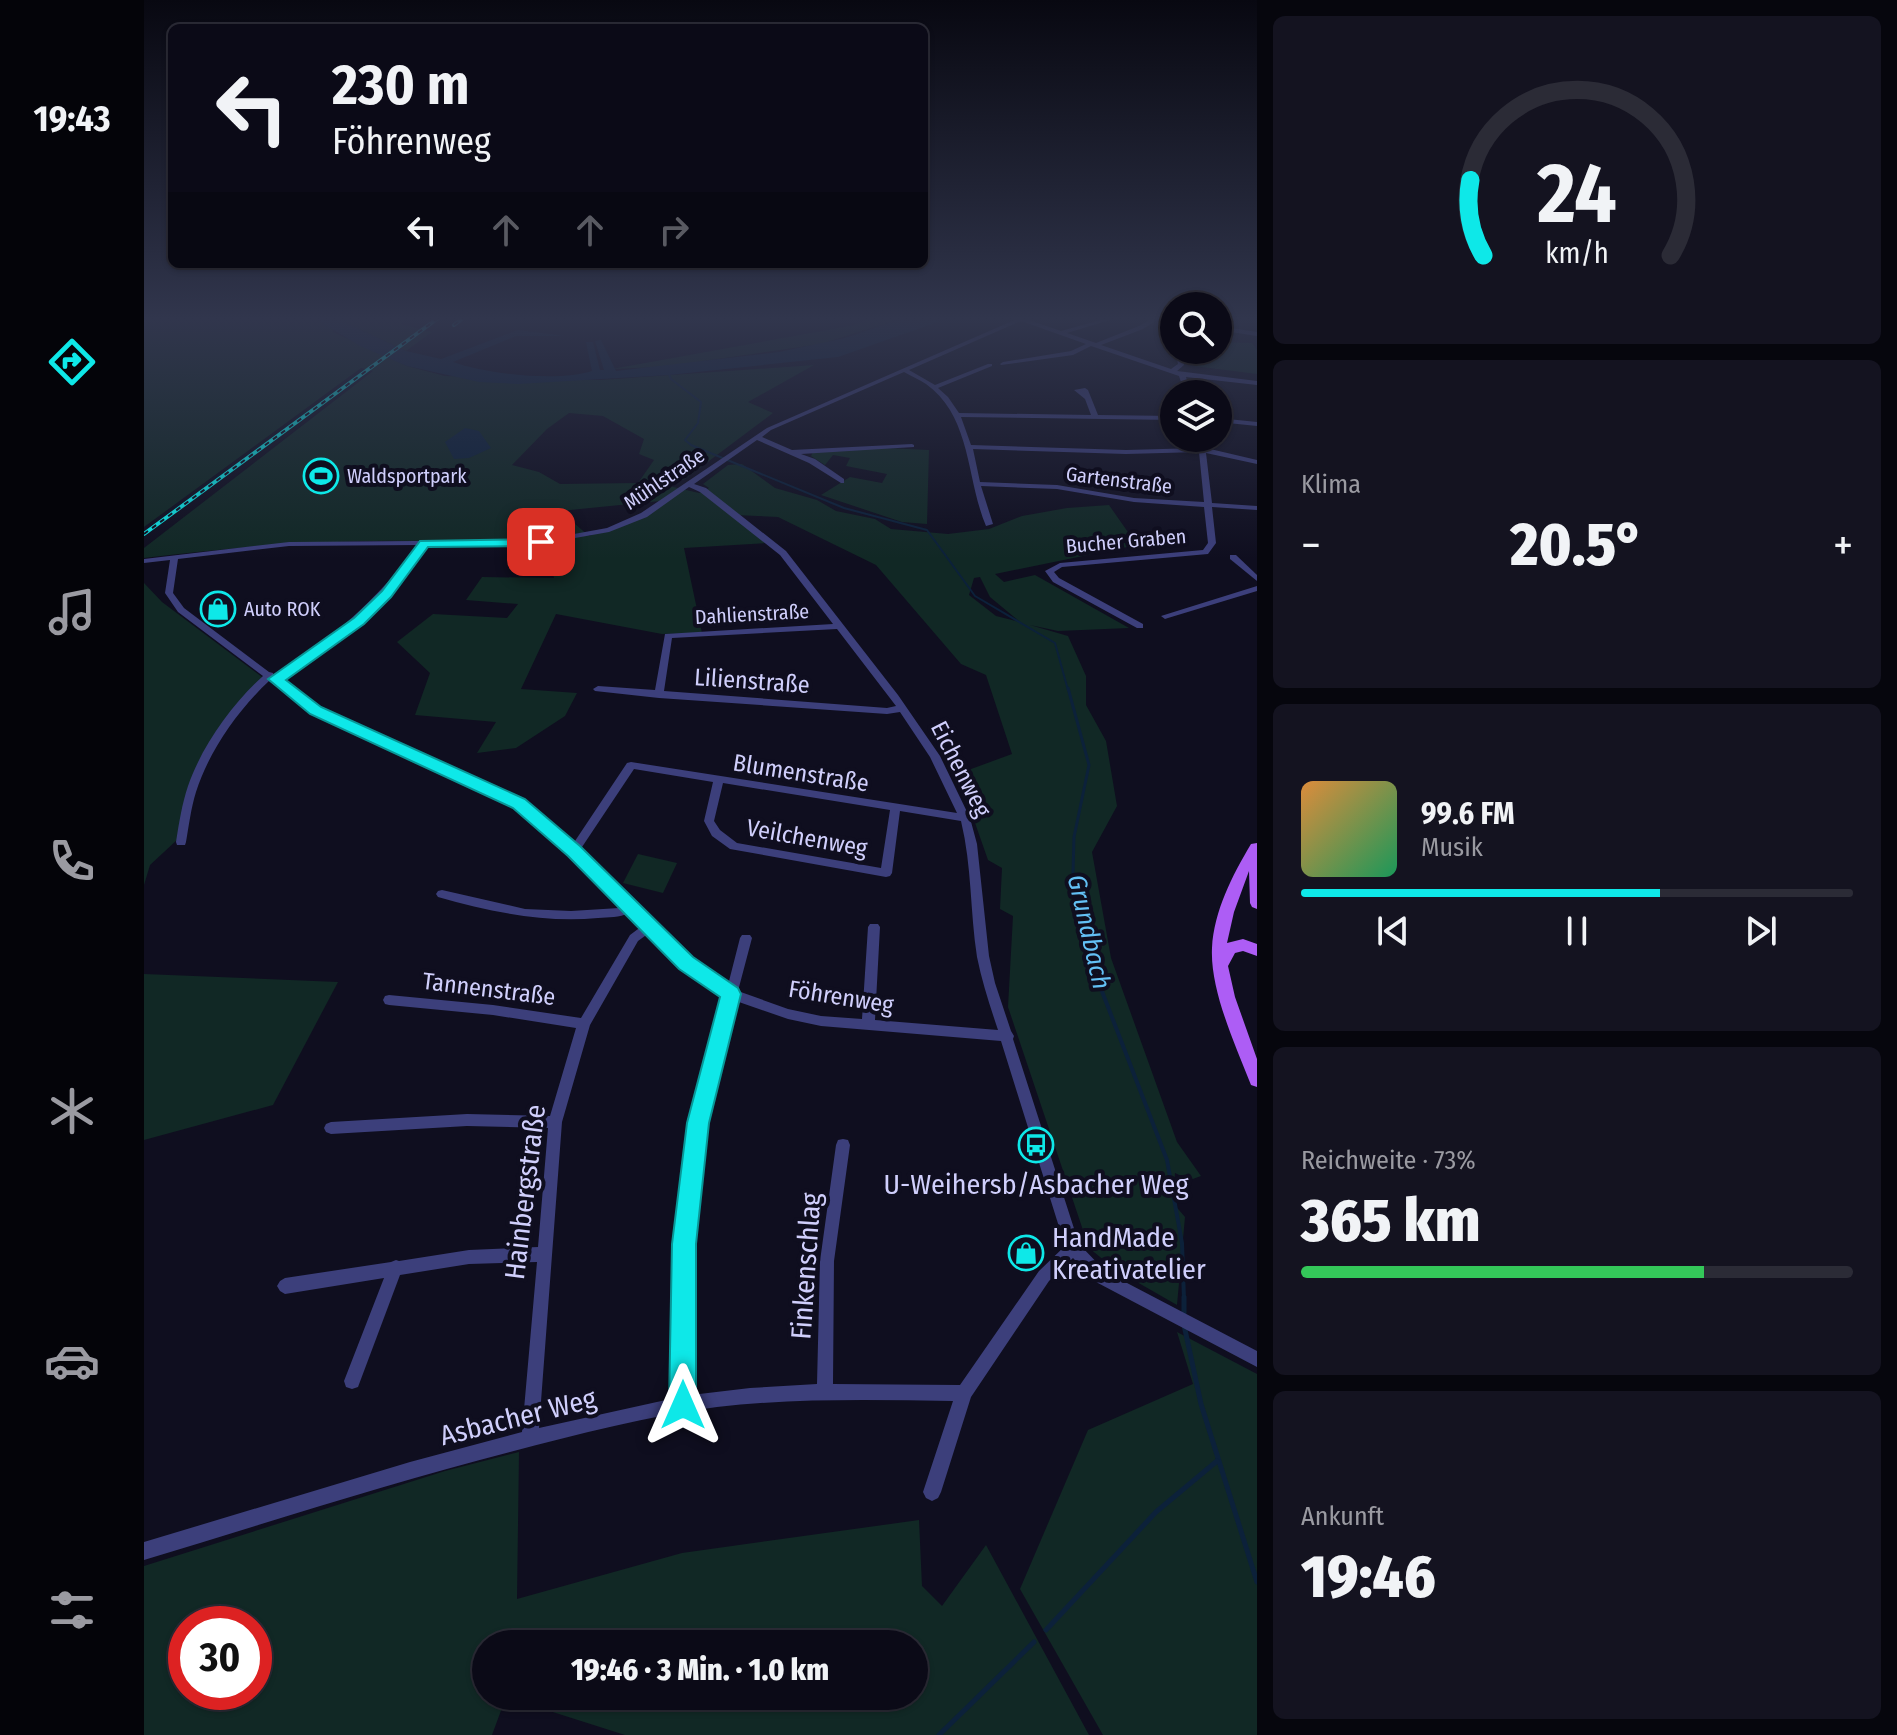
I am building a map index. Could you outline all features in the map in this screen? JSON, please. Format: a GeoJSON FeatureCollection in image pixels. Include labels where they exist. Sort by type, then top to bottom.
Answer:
{"type":"FeatureCollection","features":[{"type":"Feature","properties":{"kind":"main road"},"geometry":{"type":"LineString","coordinates":[[1256,846],[1257,903]]}},
{"type":"Feature","properties":{"kind":"main road"},"geometry":{"type":"LineString","coordinates":[[1256,846],[1242,865],[1221,939],[1221,966],[1245,1051],[1257,1080]]}},
{"type":"Feature","properties":{"kind":"main road"},"geometry":{"type":"LineString","coordinates":[[1221,966],[1230,948],[1243,945],[1257,950]]}},
{"type":"Feature","properties":{"kind":"street","name":"Mühlstraße"},"geometry":{"type":"LineString","coordinates":[[144,561],[289,544],[424,544],[579,537],[626,524],[755,437],[844,397]]}},
{"type":"Feature","properties":{"kind":"street"},"geometry":{"type":"LineString","coordinates":[[947,397],[972,447],[976,484],[989,524]]}},
{"type":"Feature","properties":{"kind":"street"},"geometry":{"type":"LineString","coordinates":[[1085,397],[1095,417]]}},
{"type":"Feature","properties":{"kind":"street"},"geometry":{"type":"LineString","coordinates":[[956,415],[1160,418]]}},
{"type":"Feature","properties":{"kind":"street"},"geometry":{"type":"LineString","coordinates":[[1232,421],[1257,424]]}},
{"type":"Feature","properties":{"kind":"street"},"geometry":{"type":"LineString","coordinates":[[755,437],[793,452],[841,481]]}},
{"type":"Feature","properties":{"kind":"street"},"geometry":{"type":"LineString","coordinates":[[793,452],[912,446]]}},
{"type":"Feature","properties":{"kind":"street"},"geometry":{"type":"LineString","coordinates":[[972,447],[1160,451]]}},
{"type":"Feature","properties":{"kind":"street","name":"Bucher Graben"},"geometry":{"type":"LineString","coordinates":[[1140,626],[1056,580],[1050,569],[1205,552],[1212,543],[1205,506],[1203,452]]}},
{"type":"Feature","properties":{"kind":"street"},"geometry":{"type":"LineString","coordinates":[[1212,452],[1257,462]]}},
{"type":"Feature","properties":{"kind":"street","name":"Eichenweg"},"geometry":{"type":"LineString","coordinates":[[688,484],[703,490],[773,543],[903,708],[935,756],[965,818],[976,864],[983,956],[1073,1248]]}},
{"type":"Feature","properties":{"kind":"street","name":"Gartenstraße"},"geometry":{"type":"LineString","coordinates":[[976,484],[1057,487],[1134,500],[1257,508]]}},
{"type":"Feature","properties":{"kind":"street"},"geometry":{"type":"LineString","coordinates":[[181,842],[187,805],[206,759],[257,686],[359,621],[386,594],[424,544]]}},
{"type":"Feature","properties":{"kind":"street"},"geometry":{"type":"LineString","coordinates":[[1233,557],[1257,579]]}},
{"type":"Feature","properties":{"kind":"street","name":"Föhrenweg"},"geometry":{"type":"LineString","coordinates":[[174,559],[169,593],[181,610],[315,710],[499,792],[519,804],[574,851],[696,971],[731,994],[788,1014],[868,1025],[1008,1036]]}},
{"type":"Feature","properties":{"kind":"street"},"geometry":{"type":"LineString","coordinates":[[1165,616],[1257,588]]}},
{"type":"Feature","properties":{"kind":"street","name":"Dahlienstraße"},"geometry":{"type":"LineString","coordinates":[[659,695],[668,636],[837,626]]}},
{"type":"Feature","properties":{"kind":"street","name":"Lilienstraße"},"geometry":{"type":"LineString","coordinates":[[598,689],[887,711],[903,708]]}},
{"type":"Feature","properties":{"kind":"street","name":"Blumenstraße"},"geometry":{"type":"LineString","coordinates":[[574,851],[631,765],[965,818]]}},
{"type":"Feature","properties":{"kind":"street","name":"Veilchenweg"},"geometry":{"type":"LineString","coordinates":[[718,781],[709,817],[713,829],[724,840],[742,849],[886,873],[895,809]]}},
{"type":"Feature","properties":{"kind":"street"},"geometry":{"type":"LineString","coordinates":[[442,894],[549,916],[621,912],[629,907]]}},
{"type":"Feature","properties":{"kind":"street","name":"Hainbergstraße"},"geometry":{"type":"LineString","coordinates":[[530,1438],[542,1254],[555,1122],[584,1024],[634,938],[649,927]]}},
{"type":"Feature","properties":{"kind":"street"},"geometry":{"type":"LineString","coordinates":[[868,1025],[874,927]]}},
{"type":"Feature","properties":{"kind":"street"},"geometry":{"type":"LineString","coordinates":[[683,1405],[684,1244],[698,1123],[746,938]]}},
{"type":"Feature","properties":{"kind":"street","name":"Tannenstraße"},"geometry":{"type":"LineString","coordinates":[[389,1000],[479,1008],[584,1024]]}},
{"type":"Feature","properties":{"kind":"street"},"geometry":{"type":"LineString","coordinates":[[331,1128],[467,1120],[555,1122]]}},
{"type":"Feature","properties":{"kind":"street","name":"Finkenschlag"},"geometry":{"type":"LineString","coordinates":[[825,1392],[827,1261],[843,1145]]}},
{"type":"Feature","properties":{"kind":"street"},"geometry":{"type":"LineString","coordinates":[[932,1492],[964,1393],[1044,1276],[1073,1248],[1101,1277],[1257,1359]]}},
{"type":"Feature","properties":{"kind":"street"},"geometry":{"type":"LineString","coordinates":[[285,1286],[469,1257],[542,1254]]}},
{"type":"Feature","properties":{"kind":"street"},"geometry":{"type":"LineString","coordinates":[[352,1381],[396,1267]]}},
{"type":"Feature","properties":{"kind":"street","name":"Asbacher Weg"},"geometry":{"type":"LineString","coordinates":[[144,1551],[530,1438],[683,1405],[825,1392],[964,1393]]}},
{"type":"Feature","properties":{"kind":"green space"},"geometry":{"type":"Polygon","coordinates":[[[144,397],[321,397],[144,527],[144,397]]]}},
{"type":"Feature","properties":{"kind":"green space"},"geometry":{"type":"Polygon","coordinates":[[[339,397],[757,397],[748,402],[773,413],[685,479],[665,485],[699,493],[709,488],[703,484],[728,465],[742,464],[775,488],[817,500],[836,511],[875,519],[891,529],[948,534],[989,529],[1022,516],[1109,505],[1137,545],[995,574],[1004,582],[1035,575],[1129,628],[1058,631],[1030,625],[1068,636],[1086,676],[1086,705],[1106,741],[1117,806],[1092,852],[1111,958],[1177,1142],[1201,1176],[1190,1180],[1175,1173],[1173,1203],[1185,1217],[1177,1305],[1116,1270],[1089,1248],[1008,1007],[1013,916],[1000,909],[1002,868],[988,860],[960,780],[963,772],[1012,754],[986,675],[961,664],[876,565],[778,517],[735,515],[768,543],[684,548],[702,633],[662,634],[556,614],[521,689],[577,693],[565,716],[516,748],[477,753],[496,722],[415,715],[430,673],[397,642],[433,614],[507,618],[518,604],[466,600],[482,577],[554,578],[548,551],[447,542],[346,541],[245,547],[144,558],[144,548],[339,397]],[[569,413],[547,429],[512,465],[539,472],[560,484],[638,483],[654,460],[639,454],[644,439],[603,416],[569,413]],[[660,501],[560,511],[589,536],[642,515],[660,501]],[[980,577],[974,578],[969,595],[996,616],[1020,622],[990,597],[980,577]]]}},
{"type":"Feature","properties":{"kind":"green space"},"geometry":{"type":"Polygon","coordinates":[[[886,448],[929,450],[927,524],[902,522],[821,495],[850,477],[882,483],[887,474],[846,466],[850,458],[833,455],[825,465],[811,456],[813,452],[886,448]]]}},
{"type":"Feature","properties":{"kind":"green space"},"geometry":{"type":"Polygon","coordinates":[[[144,583],[162,602],[262,677],[214,740],[189,784],[178,839],[150,865],[144,885],[144,583]]]}},
{"type":"Feature","properties":{"kind":"green space"},"geometry":{"type":"Polygon","coordinates":[[[638,854],[677,863],[663,893],[623,883],[638,854]]]}},
{"type":"Feature","properties":{"kind":"green space"},"geometry":{"type":"Polygon","coordinates":[[[144,974],[338,982],[273,1105],[144,1140],[144,974]]]}},
{"type":"Feature","properties":{"kind":"green space"},"geometry":{"type":"Polygon","coordinates":[[[1177,1332],[1257,1374],[1257,1735],[1103,1735],[1020,1589],[1088,1430],[1193,1384],[1177,1332]]]}},
{"type":"Feature","properties":{"kind":"green space"},"geometry":{"type":"Polygon","coordinates":[[[519,1452],[517,1599],[682,1553],[919,1520],[922,1586],[942,1606],[986,1545],[1089,1735],[625,1735],[547,1710],[928,1710],[928,1630],[472,1630],[472,1710],[501,1710],[492,1735],[144,1735],[144,1566],[445,1471],[519,1452]]]}},
{"type":"Feature","properties":{"kind":"water"},"geometry":{"type":"Polygon","coordinates":[[[465,428],[479,431],[491,448],[469,458],[454,459],[445,442],[465,428]]]}},
{"type":"Feature","properties":{"kind":"waterway","name":"Grundbach"},"geometry":{"type":"LineString","coordinates":[[694,397],[701,402],[698,423],[685,440],[691,445],[844,508],[927,530],[975,596],[1055,643],[1068,690]]}},
{"type":"Feature","properties":{"kind":"waterway","name":"Grundbach"},"geometry":{"type":"LineString","coordinates":[[1068,688],[1089,765],[1074,837],[1073,873],[1089,957]]}},
{"type":"Feature","properties":{"kind":"waterway","name":"Grundbach"},"geometry":{"type":"LineString","coordinates":[[1088,955],[1167,1160],[1182,1243],[1184,1299]]}},
{"type":"Feature","properties":{"kind":"waterway","name":"Grundbach"},"geometry":{"type":"LineString","coordinates":[[1184,1299],[1184,1313]]}},
{"type":"Feature","properties":{"kind":"waterway","name":"Grundbach"},"geometry":{"type":"LineString","coordinates":[[1184,1325],[1201,1404],[1257,1582]]}},
{"type":"Feature","properties":{"kind":"waterway"},"geometry":{"type":"LineString","coordinates":[[1046,1630],[1156,1512],[1217,1461]]}},
{"type":"Feature","properties":{"kind":"waterway"},"geometry":{"type":"LineString","coordinates":[[939,1735],[1034,1642]]}},
{"type":"Feature","properties":{"kind":"railway"},"geometry":{"type":"LineString","coordinates":[[144,534],[331,397]]}},
{"type":"Feature","properties":{"kind":"place","name":"Waldsportpark"},"geometry":{"type":"Point","coordinates":[321,476]}},
{"type":"Feature","properties":{"kind":"place","name":"Auto ROK"},"geometry":{"type":"Point","coordinates":[218,609]}},
{"type":"Feature","properties":{"kind":"place","name":"U-Weihersb/Asbacher Weg"},"geometry":{"type":"Point","coordinates":[1036,1145]}},
{"type":"Feature","properties":{"kind":"place","name":"HandMade Kreativatelier"},"geometry":{"type":"Point","coordinates":[1026,1253]}},
{"type":"Feature","properties":{"kind":"route"},"geometry":{"type":"LineString","coordinates":[[541,542],[424,544],[386,594],[359,621],[276,679],[315,710],[334,720],[406,749],[519,804],[574,851],[686,963],[731,994],[698,1123],[684,1244],[683,1405]]}}]}
